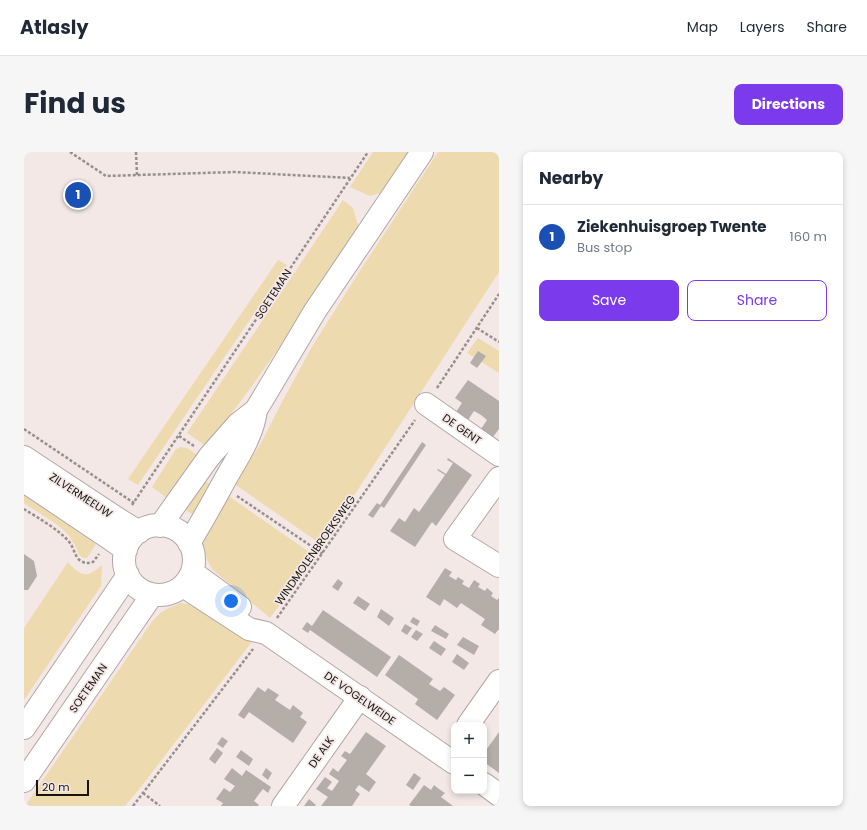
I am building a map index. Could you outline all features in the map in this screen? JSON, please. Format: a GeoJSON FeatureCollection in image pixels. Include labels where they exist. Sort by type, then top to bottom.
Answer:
{"type":"FeatureCollection","features":[{"type":"Feature","properties":{"kind":"street"},"geometry":{"type":"LineString","coordinates":[[160,526],[209,457],[238,424],[256,410],[315,311],[422,152]]}},
{"type":"Feature","properties":{"kind":"street","name":"DE GENT"},"geometry":{"type":"LineString","coordinates":[[426,404],[499,455]]}},
{"type":"Feature","properties":{"kind":"street"},"geometry":{"type":"LineString","coordinates":[[189,543],[222,486],[250,433],[255,419],[256,410]]}},
{"type":"Feature","properties":{"kind":"street","name":"ZILVERMEEUW"},"geometry":{"type":"LineString","coordinates":[[24,457],[139,532]]}},
{"type":"Feature","properties":{"kind":"street"},"geometry":{"type":"LineString","coordinates":[[499,478],[455,539],[499,566]]}},
{"type":"Feature","properties":{"kind":"street","name":"ZILVERMEEUW"},"geometry":{"type":"LineString","coordinates":[[24,481],[126,550]]}},
{"type":"Feature","properties":{"kind":"street"},"geometry":{"type":"LineString","coordinates":[[160,526],[169,527],[184,536],[189,543],[194,556],[194,562],[187,579],[176,591],[169,594],[160,595],[145,592],[138,588],[128,575],[124,563],[124,556],[131,540],[139,532],[146,528],[160,526]]}},
{"type":"Feature","properties":{"kind":"street"},"geometry":{"type":"LineString","coordinates":[[24,728],[128,575]]}},
{"type":"Feature","properties":{"kind":"street","name":"DE VOGELWEIDE"},"geometry":{"type":"LineString","coordinates":[[187,579],[249,629],[266,633],[360,698],[451,755]]}},
{"type":"Feature","properties":{"kind":"street","name":"SOETEMAN"},"geometry":{"type":"LineString","coordinates":[[24,781],[152,594]]}},
{"type":"Feature","properties":{"kind":"street"},"geometry":{"type":"LineString","coordinates":[[470,722],[499,681]]}},
{"type":"Feature","properties":{"kind":"street","name":"DE ALK"},"geometry":{"type":"LineString","coordinates":[[283,806],[360,698]]}},
{"type":"Feature","properties":{"kind":"street"},"geometry":{"type":"LineString","coordinates":[[487,786],[499,795]]}},
{"type":"Feature","properties":{"kind":"path"},"geometry":{"type":"LineString","coordinates":[[70,152],[106,176],[235,172],[350,178]]}},
{"type":"Feature","properties":{"kind":"path"},"geometry":{"type":"LineString","coordinates":[[136,152],[137,175]]}},
{"type":"Feature","properties":{"kind":"path","name":"SOETEMAN"},"geometry":{"type":"LineString","coordinates":[[209,457],[179,436],[368,152]]}},
{"type":"Feature","properties":{"kind":"path","name":"WINDMOLENBROEKSWEG"},"geometry":{"type":"LineString","coordinates":[[133,806],[266,633],[323,554],[426,404],[499,294]]}},
{"type":"Feature","properties":{"kind":"path"},"geometry":{"type":"LineString","coordinates":[[477,328],[499,342]]}},
{"type":"Feature","properties":{"kind":"path"},"geometry":{"type":"LineString","coordinates":[[24,429],[134,503]]}},
{"type":"Feature","properties":{"kind":"path"},"geometry":{"type":"LineString","coordinates":[[222,486],[323,554]]}},
{"type":"Feature","properties":{"kind":"path"},"geometry":{"type":"LineString","coordinates":[[143,793],[160,806]]}},
{"type":"Feature","properties":{"kind":"shaded area"},"geometry":{"type":"Polygon","coordinates":[[[373,152],[413,152],[389,188],[370,196],[350,187],[373,152]]]}},
{"type":"Feature","properties":{"kind":"shaded area"},"geometry":{"type":"Polygon","coordinates":[[[438,152],[499,153],[499,272],[322,545],[233,483],[260,445],[313,345],[438,152]]]}},
{"type":"Feature","properties":{"kind":"shaded area"},"geometry":{"type":"Polygon","coordinates":[[[343,200],[353,208],[359,228],[266,366],[206,446],[187,433],[343,200]]]}},
{"type":"Feature","properties":{"kind":"shaded area"},"geometry":{"type":"Polygon","coordinates":[[[278,260],[287,265],[138,485],[128,479],[278,260]]]}},
{"type":"Feature","properties":{"kind":"shaded area"},"geometry":{"type":"Polygon","coordinates":[[[478,338],[499,351],[499,373],[467,353],[478,338]]]}},
{"type":"Feature","properties":{"kind":"shaded area"},"geometry":{"type":"Polygon","coordinates":[[[181,447],[187,448],[199,456],[167,498],[152,487],[176,449],[181,447]]]}},
{"type":"Feature","properties":{"kind":"shaded area"},"geometry":{"type":"Polygon","coordinates":[[[204,480],[214,487],[195,516],[184,509],[204,480]]]}},
{"type":"Feature","properties":{"kind":"shaded area"},"geometry":{"type":"Polygon","coordinates":[[[24,494],[96,544],[87,558],[80,556],[75,545],[66,532],[24,503],[24,494]]]}},
{"type":"Feature","properties":{"kind":"shaded area"},"geometry":{"type":"Polygon","coordinates":[[[227,495],[315,556],[270,618],[213,570],[207,560],[202,539],[227,495]]]}},
{"type":"Feature","properties":{"kind":"shaded area"},"geometry":{"type":"Polygon","coordinates":[[[68,562],[78,572],[84,574],[91,573],[102,565],[101,586],[24,700],[24,628],[68,562]]]}},
{"type":"Feature","properties":{"kind":"shaded area"},"geometry":{"type":"Polygon","coordinates":[[[181,603],[201,606],[254,639],[125,806],[25,806],[151,623],[164,610],[181,603]]]}},
{"type":"Feature","properties":{"kind":"building"},"geometry":{"type":"Polygon","coordinates":[[[478,351],[486,356],[477,368],[470,363],[478,351]]]}},
{"type":"Feature","properties":{"kind":"building"},"geometry":{"type":"Polygon","coordinates":[[[468,380],[499,401],[499,429],[493,437],[481,429],[487,420],[481,415],[474,411],[468,420],[456,412],[462,403],[455,398],[468,380]]]}},
{"type":"Feature","properties":{"kind":"building"},"geometry":{"type":"Polygon","coordinates":[[[422,442],[426,445],[384,508],[381,506],[373,518],[368,515],[377,503],[380,505],[422,442]]]}},
{"type":"Feature","properties":{"kind":"building"},"geometry":{"type":"Polygon","coordinates":[[[448,458],[472,475],[436,526],[432,522],[415,547],[390,531],[399,518],[405,522],[414,508],[419,512],[445,475],[437,470],[438,469],[446,474],[453,463],[447,460],[448,458]]]}},
{"type":"Feature","properties":{"kind":"building"},"geometry":{"type":"Polygon","coordinates":[[[24,554],[34,561],[37,576],[28,590],[24,590],[24,554]]]}},
{"type":"Feature","properties":{"kind":"building"},"geometry":{"type":"Polygon","coordinates":[[[445,568],[452,572],[449,576],[456,580],[458,577],[464,581],[462,584],[469,588],[474,580],[480,584],[478,587],[485,591],[487,588],[493,593],[491,596],[497,600],[499,598],[499,630],[495,634],[481,625],[485,619],[461,603],[457,608],[444,599],[440,606],[426,597],[445,568]]]}},
{"type":"Feature","properties":{"kind":"building"},"geometry":{"type":"Polygon","coordinates":[[[338,579],[343,583],[338,591],[332,587],[338,579]]]}},
{"type":"Feature","properties":{"kind":"building"},"geometry":{"type":"Polygon","coordinates":[[[358,596],[370,604],[365,611],[353,603],[358,596]]]}},
{"type":"Feature","properties":{"kind":"building"},"geometry":{"type":"Polygon","coordinates":[[[381,609],[394,618],[389,626],[377,617],[381,609]]]}},
{"type":"Feature","properties":{"kind":"building"},"geometry":{"type":"Polygon","coordinates":[[[323,610],[391,657],[377,677],[310,630],[308,633],[302,629],[307,622],[312,626],[323,610]]]}},
{"type":"Feature","properties":{"kind":"building"},"geometry":{"type":"Polygon","coordinates":[[[413,617],[420,621],[417,626],[410,622],[413,617]]]}},
{"type":"Feature","properties":{"kind":"building"},"geometry":{"type":"Polygon","coordinates":[[[405,624],[412,628],[407,635],[401,631],[405,624]]]}},
{"type":"Feature","properties":{"kind":"building"},"geometry":{"type":"Polygon","coordinates":[[[435,625],[449,634],[446,639],[431,631],[435,625]]]}},
{"type":"Feature","properties":{"kind":"building"},"geometry":{"type":"Polygon","coordinates":[[[416,630],[423,634],[417,641],[411,637],[416,630]]]}},
{"type":"Feature","properties":{"kind":"building"},"geometry":{"type":"Polygon","coordinates":[[[463,637],[479,646],[474,655],[457,645],[463,637]]]}},
{"type":"Feature","properties":{"kind":"building"},"geometry":{"type":"Polygon","coordinates":[[[434,641],[446,649],[441,656],[429,648],[434,641]]]}},
{"type":"Feature","properties":{"kind":"building"},"geometry":{"type":"Polygon","coordinates":[[[457,654],[469,663],[464,670],[452,662],[457,654]]]}},
{"type":"Feature","properties":{"kind":"building"},"geometry":{"type":"Polygon","coordinates":[[[399,655],[433,679],[429,684],[440,691],[444,687],[455,695],[437,720],[415,704],[418,699],[385,675],[399,655]]]}},
{"type":"Feature","properties":{"kind":"building"},"geometry":{"type":"Polygon","coordinates":[[[258,687],[265,692],[268,688],[279,695],[275,700],[290,710],[293,705],[303,713],[300,717],[307,722],[293,743],[249,712],[244,719],[238,715],[258,687]]]}},
{"type":"Feature","properties":{"kind":"building"},"geometry":{"type":"Polygon","coordinates":[[[366,732],[386,746],[366,774],[376,782],[369,792],[359,785],[355,790],[360,794],[352,806],[321,806],[328,797],[316,789],[325,777],[332,782],[327,788],[332,791],[339,781],[329,774],[333,768],[338,772],[347,760],[341,756],[345,751],[350,754],[366,732]]]}},
{"type":"Feature","properties":{"kind":"building"},"geometry":{"type":"Polygon","coordinates":[[[499,732],[499,773],[487,764],[487,749],[499,732]]]}},
{"type":"Feature","properties":{"kind":"building"},"geometry":{"type":"Polygon","coordinates":[[[222,737],[228,741],[223,748],[217,744],[222,737]]]}},
{"type":"Feature","properties":{"kind":"building"},"geometry":{"type":"Polygon","coordinates":[[[217,748],[223,753],[215,764],[209,759],[217,748]]]}},
{"type":"Feature","properties":{"kind":"building"},"geometry":{"type":"Polygon","coordinates":[[[241,750],[253,759],[249,766],[236,757],[241,750]]]}},
{"type":"Feature","properties":{"kind":"building"},"geometry":{"type":"Polygon","coordinates":[[[232,768],[242,776],[246,770],[271,787],[268,793],[263,789],[254,801],[259,805],[258,806],[221,806],[223,803],[216,799],[224,788],[230,792],[235,786],[224,779],[232,768]]]}},
{"type":"Feature","properties":{"kind":"building"},"geometry":{"type":"Polygon","coordinates":[[[266,768],[272,773],[268,780],[262,775],[266,768]]]}},
{"type":"Feature","properties":{"kind":"building"},"geometry":{"type":"Polygon","coordinates":[[[414,773],[421,778],[413,790],[406,785],[414,773]]]}},
{"type":"Feature","properties":{"kind":"building"},"geometry":{"type":"Polygon","coordinates":[[[424,785],[431,790],[434,785],[445,793],[441,797],[453,806],[409,805],[424,785]]]}},
{"type":"Feature","properties":{"kind":"building"},"geometry":{"type":"Polygon","coordinates":[[[309,799],[316,805],[315,806],[304,806],[309,799]]]}},
{"type":"Feature","properties":{"kind":"place","name":"Ziekenhuisgroep Twente"},"geometry":{"type":"Point","coordinates":[78,195]}}]}
